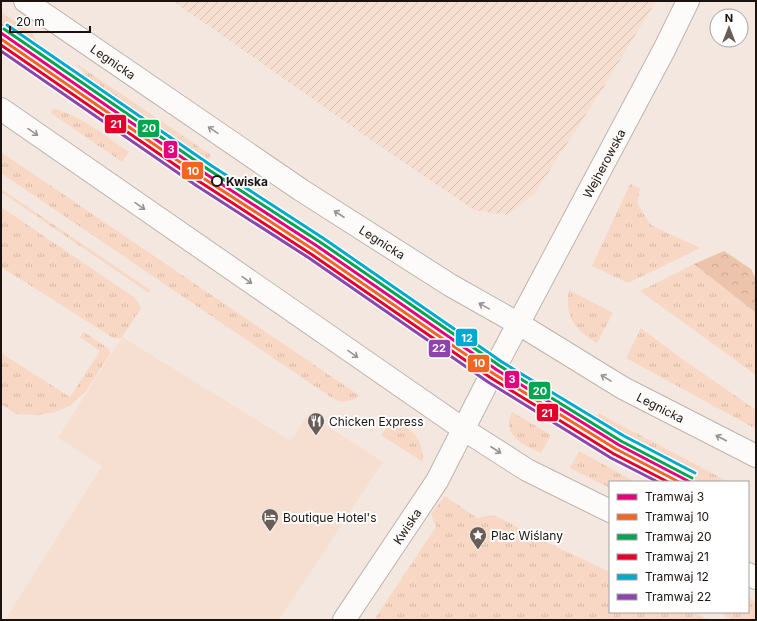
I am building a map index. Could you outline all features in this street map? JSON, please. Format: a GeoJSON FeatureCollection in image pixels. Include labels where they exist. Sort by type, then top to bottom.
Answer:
{"type":"FeatureCollection","features":[{"type":"Feature","properties":{"kind":"main road","name":"Legnicka"},"geometry":{"type":"LineString","coordinates":[[25,1],[302,190],[450,285],[518,324],[623,388],[756,456]]}},
{"type":"Feature","properties":{"kind":"main road","name":"Wejherowska"},"geometry":{"type":"LineString","coordinates":[[463,429],[664,50],[688,1]]}},
{"type":"Feature","properties":{"kind":"main road"},"geometry":{"type":"LineString","coordinates":[[1,109],[463,429],[527,470],[609,511]]}},
{"type":"Feature","properties":{"kind":"main road","name":"Kwiska"},"geometry":{"type":"LineString","coordinates":[[344,620],[437,481],[463,429]]}},
{"type":"Feature","properties":{"kind":"shaded area"},"geometry":{"type":"Polygon","coordinates":[[[173,1],[656,1],[603,88],[535,193],[508,215],[474,210],[173,1]]]}},
{"type":"Feature","properties":{"kind":"shaded area"},"geometry":{"type":"Polygon","coordinates":[[[122,337],[291,441],[308,414],[383,462],[279,620],[5,620],[102,466],[58,438],[122,337]]]}},
{"type":"Feature","properties":{"kind":"green space"},"geometry":{"type":"Polygon","coordinates":[[[1,12],[32,32],[42,55],[1,27],[1,12]]]}},
{"type":"Feature","properties":{"kind":"green space"},"geometry":{"type":"Polygon","coordinates":[[[77,64],[211,155],[205,165],[112,101],[97,89],[77,64]]]}},
{"type":"Feature","properties":{"kind":"green space"},"geometry":{"type":"Polygon","coordinates":[[[54,109],[64,112],[84,122],[129,152],[122,162],[51,113],[54,109]]]}},
{"type":"Feature","properties":{"kind":"green space"},"geometry":{"type":"Polygon","coordinates":[[[1,152],[360,396],[346,402],[332,398],[1,173],[1,152]]]}},
{"type":"Feature","properties":{"kind":"green space"},"geometry":{"type":"Polygon","coordinates":[[[630,184],[640,188],[637,203],[651,225],[700,248],[628,283],[592,266],[630,184]]]}},
{"type":"Feature","properties":{"kind":"green space"},"geometry":{"type":"Polygon","coordinates":[[[1,189],[150,290],[149,293],[1,192],[1,189]]]}},
{"type":"Feature","properties":{"kind":"green space"},"geometry":{"type":"Polygon","coordinates":[[[1,207],[134,297],[141,308],[122,337],[115,339],[1,267],[1,207]]]}},
{"type":"Feature","properties":{"kind":"green space"},"geometry":{"type":"Polygon","coordinates":[[[724,251],[751,269],[756,280],[756,313],[694,264],[724,251]]]}},
{"type":"Feature","properties":{"kind":"green space"},"geometry":{"type":"Polygon","coordinates":[[[694,264],[756,313],[756,375],[640,291],[694,264]]]}},
{"type":"Feature","properties":{"kind":"green space"},"geometry":{"type":"Polygon","coordinates":[[[569,290],[613,313],[597,343],[577,328],[573,322],[568,308],[569,290]]]}},
{"type":"Feature","properties":{"kind":"green space"},"geometry":{"type":"Polygon","coordinates":[[[641,328],[682,359],[756,410],[756,429],[626,358],[641,328]]]}},
{"type":"Feature","properties":{"kind":"green space"},"geometry":{"type":"Polygon","coordinates":[[[84,332],[109,349],[110,354],[86,391],[70,406],[55,412],[37,415],[16,414],[1,404],[1,353],[70,397],[100,351],[80,337],[84,332]]]}},
{"type":"Feature","properties":{"kind":"green space"},"geometry":{"type":"Polygon","coordinates":[[[512,412],[551,435],[541,453],[521,443],[512,433],[509,420],[512,412]]]}},
{"type":"Feature","properties":{"kind":"green space"},"geometry":{"type":"Polygon","coordinates":[[[599,413],[727,481],[697,481],[648,457],[592,425],[599,413]]]}},
{"type":"Feature","properties":{"kind":"green space"},"geometry":{"type":"Polygon","coordinates":[[[394,419],[407,427],[416,436],[423,454],[423,462],[381,435],[394,419]]]}},
{"type":"Feature","properties":{"kind":"green space"},"geometry":{"type":"Polygon","coordinates":[[[579,451],[633,481],[609,481],[609,488],[570,468],[579,451]]]}},
{"type":"Feature","properties":{"kind":"green space","name":"Plac Wiślany"},"geometry":{"type":"Polygon","coordinates":[[[445,496],[477,518],[492,515],[502,519],[529,534],[609,572],[609,613],[697,613],[708,620],[374,620],[436,527],[431,514],[445,496]]]}},
{"type":"Feature","properties":{"kind":"green space"},"geometry":{"type":"Polygon","coordinates":[[[749,598],[756,602],[756,620],[732,620],[721,613],[749,613],[749,598]]]}},
{"type":"Feature","properties":{"kind":"tram line","name":"12"},"geometry":{"type":"LineString","coordinates":[[7,25],[212,166],[323,238],[502,362],[624,436],[695,473]]}},
{"type":"Feature","properties":{"kind":"tram line","name":"20"},"geometry":{"type":"LineString","coordinates":[[4,29],[209,170],[320,242],[500,366],[621,441],[692,478]]}},
{"type":"Feature","properties":{"kind":"tram line","name":"3"},"geometry":{"type":"LineString","coordinates":[[1,33],[206,174],[317,246],[497,370],[619,445],[688,481]]}},
{"type":"Feature","properties":{"kind":"tram line","name":"10"},"geometry":{"type":"LineString","coordinates":[[1,39],[203,178],[314,250],[494,374],[616,449],[677,481]]}},
{"type":"Feature","properties":{"kind":"tram line","name":"21"},"geometry":{"type":"LineString","coordinates":[[1,45],[200,182],[311,254],[491,378],[614,454],[666,481]]}},
{"type":"Feature","properties":{"kind":"tram line","name":"22"},"geometry":{"type":"LineString","coordinates":[[1,51],[197,186],[309,258],[488,382],[611,458],[656,481]]}},
{"type":"Feature","properties":{"kind":"place","name":"Kwiska"},"geometry":{"type":"Point","coordinates":[217,181]}},
{"type":"Feature","properties":{"kind":"place","name":"Chicken Express"},"geometry":{"type":"Point","coordinates":[316,436]}},
{"type":"Feature","properties":{"kind":"place","name":"Boutique Hotel's"},"geometry":{"type":"Point","coordinates":[270,532]}},
{"type":"Feature","properties":{"kind":"place","name":"Plac Wiślany"},"geometry":{"type":"Point","coordinates":[478,550]}}]}
